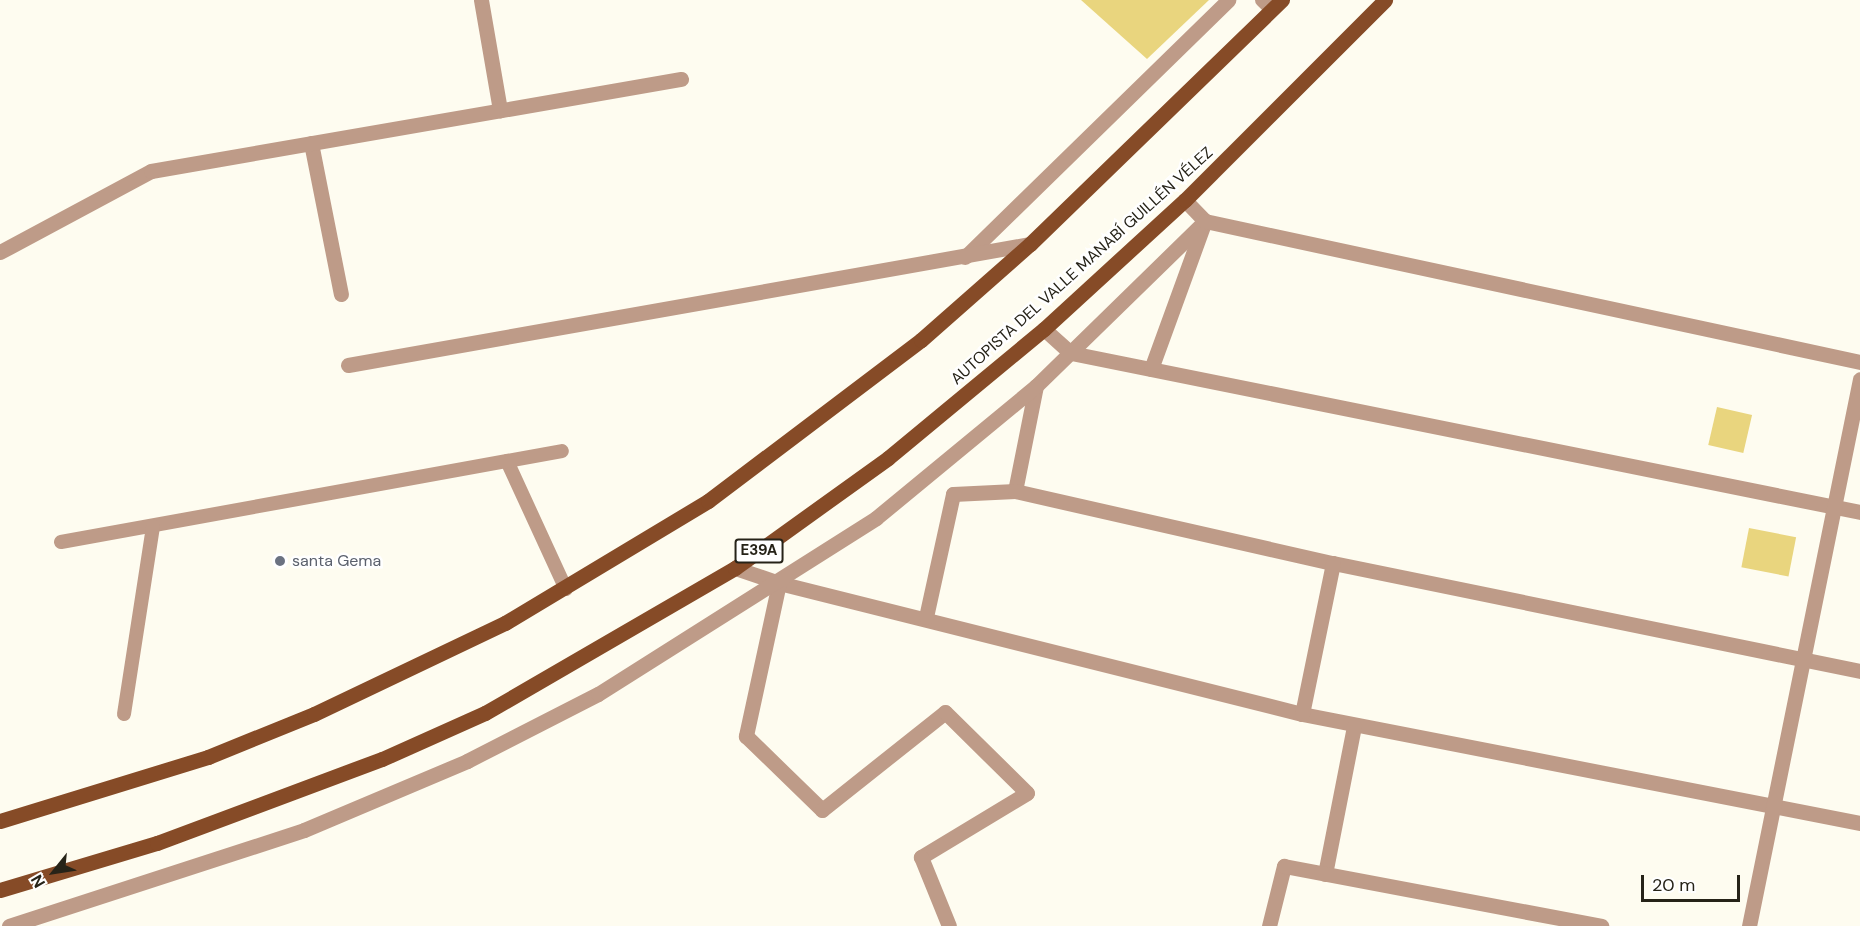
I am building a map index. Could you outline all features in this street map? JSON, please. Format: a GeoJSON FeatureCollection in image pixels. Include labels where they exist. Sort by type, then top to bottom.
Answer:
{"type":"FeatureCollection","features":[{"type":"Feature","properties":{"kind":"main road","name":"AUTOPISTA DEL VALLE MANABÍ GUILLÉN VÉLEZ"},"geometry":{"type":"LineString","coordinates":[[0,890],[157,843],[382,759],[495,707],[735,568],[888,458],[1044,329],[1185,200],[1385,0]]}},
{"type":"Feature","properties":{"kind":"main road"},"geometry":{"type":"LineString","coordinates":[[0,821],[208,757],[314,714],[443,655],[566,590],[708,501],[804,433],[921,340],[1030,244],[1272,3]]}},
{"type":"Feature","properties":{"kind":"street"},"geometry":{"type":"LineString","coordinates":[[481,0],[500,110]]}},
{"type":"Feature","properties":{"kind":"street"},"geometry":{"type":"LineString","coordinates":[[966,257],[1228,0]]}},
{"type":"Feature","properties":{"kind":"street"},"geometry":{"type":"LineString","coordinates":[[0,252],[151,171],[681,80]]}},
{"type":"Feature","properties":{"kind":"street"},"geometry":{"type":"LineString","coordinates":[[311,143],[341,294]]}},
{"type":"Feature","properties":{"kind":"street"},"geometry":{"type":"LineString","coordinates":[[1185,200],[1205,221],[1860,362]]}},
{"type":"Feature","properties":{"kind":"street"},"geometry":{"type":"LineString","coordinates":[[9,926],[304,830],[467,760],[598,694],[779,583],[893,504],[1036,387],[1205,221]]}},
{"type":"Feature","properties":{"kind":"street"},"geometry":{"type":"LineString","coordinates":[[1150,369],[1205,221]]}},
{"type":"Feature","properties":{"kind":"street"},"geometry":{"type":"LineString","coordinates":[[348,365],[1030,244]]}},
{"type":"Feature","properties":{"kind":"street"},"geometry":{"type":"LineString","coordinates":[[1044,329],[1071,353],[1860,512]]}},
{"type":"Feature","properties":{"kind":"street"},"geometry":{"type":"LineString","coordinates":[[1749,926],[1776,805],[1860,379]]}},
{"type":"Feature","properties":{"kind":"street"},"geometry":{"type":"LineString","coordinates":[[1015,491],[1036,387]]}},
{"type":"Feature","properties":{"kind":"street"},"geometry":{"type":"LineString","coordinates":[[926,617],[953,494],[1015,491],[1333,563],[1860,671]]}},
{"type":"Feature","properties":{"kind":"street"},"geometry":{"type":"LineString","coordinates":[[1302,714],[1333,563]]}},
{"type":"Feature","properties":{"kind":"street"},"geometry":{"type":"LineString","coordinates":[[735,568],[779,583],[926,617],[1354,726],[1776,805],[1860,823]]}},
{"type":"Feature","properties":{"kind":"street"},"geometry":{"type":"LineString","coordinates":[[779,583],[746,736],[822,810],[945,712],[1027,793],[921,857],[950,926]]}},
{"type":"Feature","properties":{"kind":"street"},"geometry":{"type":"LineString","coordinates":[[1325,874],[1354,726]]}},
{"type":"Feature","properties":{"kind":"street"},"geometry":{"type":"LineString","coordinates":[[1269,926],[1284,866],[1601,926]]}},
{"type":"Feature","properties":{"kind":"lane"},"geometry":{"type":"LineString","coordinates":[[60,542],[562,451]]}},
{"type":"Feature","properties":{"kind":"lane"},"geometry":{"type":"LineString","coordinates":[[507,461],[566,590]]}},
{"type":"Feature","properties":{"kind":"lane"},"geometry":{"type":"LineString","coordinates":[[124,714],[153,526]]}},
{"type":"Feature","properties":{"kind":"building"},"geometry":{"type":"Polygon","coordinates":[[[1081,0],[1209,0],[1147,59],[1081,0]]]}},
{"type":"Feature","properties":{"kind":"building"},"geometry":{"type":"Polygon","coordinates":[[[1717,407],[1752,415],[1743,453],[1708,445],[1717,407]]]}},
{"type":"Feature","properties":{"kind":"building"},"geometry":{"type":"Polygon","coordinates":[[[1749,528],[1796,537],[1788,576],[1741,567],[1749,528]]]}},
{"type":"Feature","properties":{"kind":"place","name":"santa Gema"},"geometry":{"type":"Point","coordinates":[280,561]}}]}
